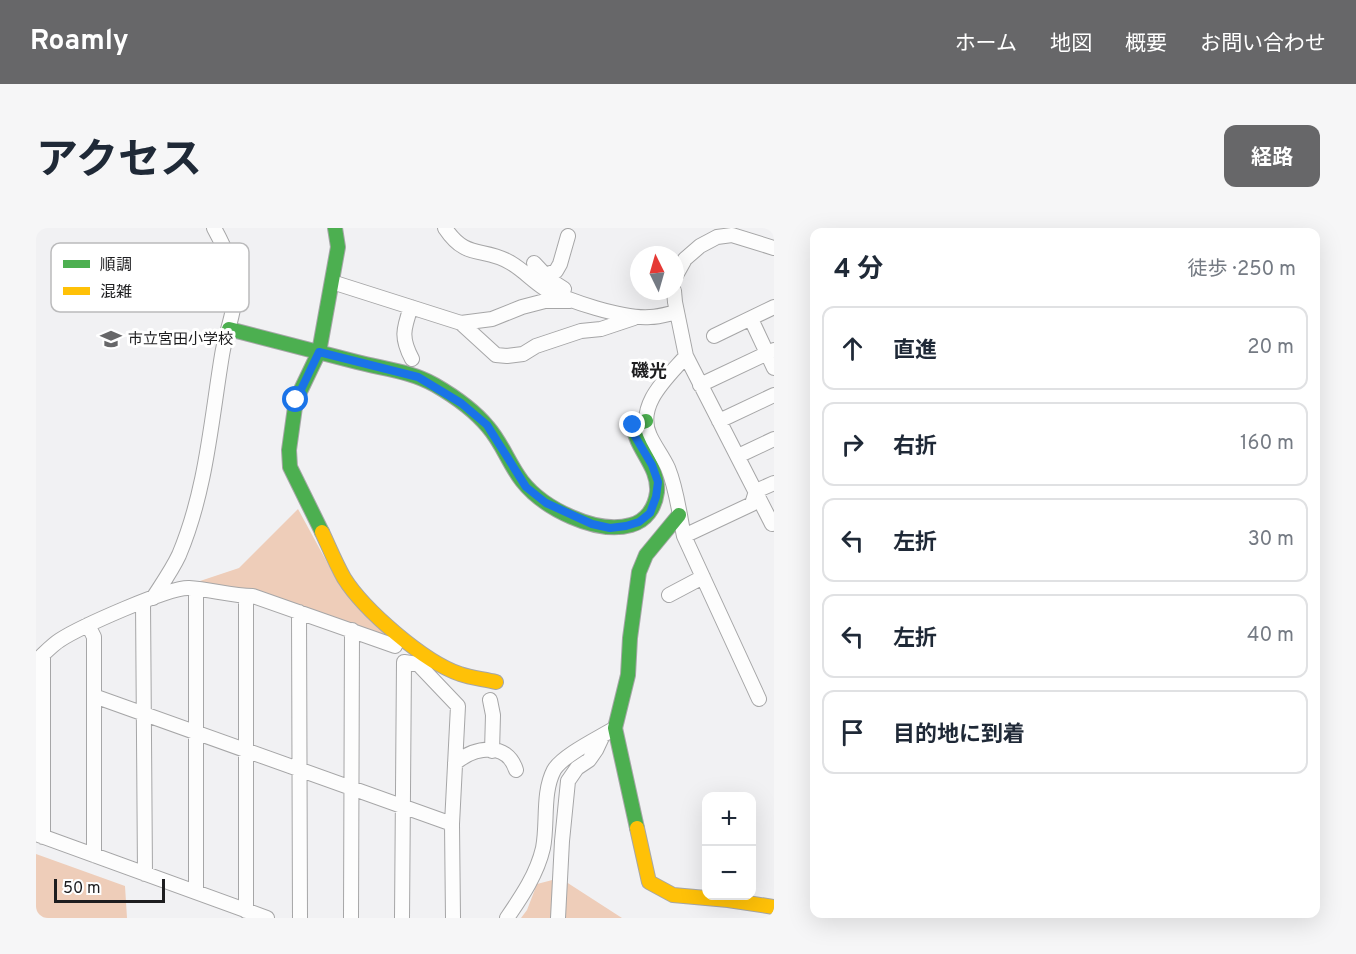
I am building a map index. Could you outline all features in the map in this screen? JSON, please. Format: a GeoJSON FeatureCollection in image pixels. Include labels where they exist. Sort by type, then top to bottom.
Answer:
{"type":"FeatureCollection","features":[{"type":"Feature","properties":{"kind":"street"},"geometry":{"type":"LineString","coordinates":[[214,228],[221,243]]}},
{"type":"Feature","properties":{"kind":"street"},"geometry":{"type":"LineString","coordinates":[[335,228],[338,247],[319,352],[296,400],[289,450],[290,467],[345,579],[367,604],[407,643],[432,660],[459,674],[496,682]]}},
{"type":"Feature","properties":{"kind":"street"},"geometry":{"type":"LineString","coordinates":[[445,228],[454,242],[465,249],[490,254],[511,262],[545,288],[575,301],[622,315],[639,317],[649,318],[677,312]]}},
{"type":"Feature","properties":{"kind":"street"},"geometry":{"type":"LineString","coordinates":[[684,260],[721,232],[774,248]]}},
{"type":"Feature","properties":{"kind":"street"},"geometry":{"type":"LineString","coordinates":[[545,275],[556,271],[568,236]]}},
{"type":"Feature","properties":{"kind":"street"},"geometry":{"type":"LineString","coordinates":[[534,263],[545,275],[566,290],[575,301]]}},
{"type":"Feature","properties":{"kind":"street"},"geometry":{"type":"LineString","coordinates":[[332,282],[461,323],[492,319],[522,307],[545,302],[575,301]]}},
{"type":"Feature","properties":{"kind":"street"},"geometry":{"type":"LineString","coordinates":[[675,300],[686,356],[772,524]]}},
{"type":"Feature","properties":{"kind":"street"},"geometry":{"type":"LineString","coordinates":[[714,336],[774,307]]}},
{"type":"Feature","properties":{"kind":"street"},"geometry":{"type":"LineString","coordinates":[[411,308],[404,328],[404,344],[412,359]]}},
{"type":"Feature","properties":{"kind":"street"},"geometry":{"type":"LineString","coordinates":[[145,874],[148,600],[178,556],[197,502],[214,416],[222,352],[234,312]]}},
{"type":"Feature","properties":{"kind":"street"},"geometry":{"type":"LineString","coordinates":[[461,323],[496,355],[507,356],[523,354],[536,346],[581,331],[601,329],[639,317]]}},
{"type":"Feature","properties":{"kind":"street"},"geometry":{"type":"LineString","coordinates":[[751,319],[771,352],[774,368]]}},
{"type":"Feature","properties":{"kind":"street"},"geometry":{"type":"LineString","coordinates":[[229,329],[418,377],[453,398],[487,425],[526,487],[546,503],[592,524],[610,528],[639,522],[650,513],[656,497],[658,482],[652,465],[633,433],[633,425],[646,421]]}},
{"type":"Feature","properties":{"kind":"street"},"geometry":{"type":"LineString","coordinates":[[700,385],[771,352]]}},
{"type":"Feature","properties":{"kind":"street"},"geometry":{"type":"LineString","coordinates":[[686,356],[654,393],[646,421],[649,434],[668,468],[676,490],[684,536],[759,699]]}},
{"type":"Feature","properties":{"kind":"street"},"geometry":{"type":"LineString","coordinates":[[719,421],[774,395]]}},
{"type":"Feature","properties":{"kind":"street"},"geometry":{"type":"LineString","coordinates":[[738,456],[774,440]]}},
{"type":"Feature","properties":{"kind":"street"},"geometry":{"type":"LineString","coordinates":[[684,536],[752,504],[756,491],[774,483]]}},
{"type":"Feature","properties":{"kind":"street"},"geometry":{"type":"LineString","coordinates":[[558,918],[568,782],[577,768],[588,760],[609,731],[628,675],[632,618],[639,572],[646,555],[679,515]]}},
{"type":"Feature","properties":{"kind":"street"},"geometry":{"type":"LineString","coordinates":[[669,595],[703,577]]}},
{"type":"Feature","properties":{"kind":"street"},"geometry":{"type":"LineString","coordinates":[[267,918],[40,836],[39,658],[59,640],[88,625],[181,589],[253,596],[395,646]]}},
{"type":"Feature","properties":{"kind":"street"},"geometry":{"type":"LineString","coordinates":[[196,590],[196,892]]}},
{"type":"Feature","properties":{"kind":"street"},"geometry":{"type":"LineString","coordinates":[[246,596],[246,911]]}},
{"type":"Feature","properties":{"kind":"street"},"geometry":{"type":"LineString","coordinates":[[299,612],[300,918]]}},
{"type":"Feature","properties":{"kind":"street"},"geometry":{"type":"LineString","coordinates":[[88,625],[94,637],[94,855]]}},
{"type":"Feature","properties":{"kind":"street"},"geometry":{"type":"LineString","coordinates":[[351,918],[352,630]]}},
{"type":"Feature","properties":{"kind":"street"},"geometry":{"type":"LineString","coordinates":[[402,918],[404,662],[418,664],[458,706],[452,824],[453,918]]}},
{"type":"Feature","properties":{"kind":"street"},"geometry":{"type":"LineString","coordinates":[[94,696],[452,824]]}},
{"type":"Feature","properties":{"kind":"street"},"geometry":{"type":"LineString","coordinates":[[490,700],[493,715],[492,751]]}},
{"type":"Feature","properties":{"kind":"street"},"geometry":{"type":"LineString","coordinates":[[609,731],[649,882],[673,895],[774,907]]}},
{"type":"Feature","properties":{"kind":"street"},"geometry":{"type":"LineString","coordinates":[[507,918],[536,869],[543,848],[547,801],[555,768],[569,756],[609,731]]}},
{"type":"Feature","properties":{"kind":"street"},"geometry":{"type":"LineString","coordinates":[[455,763],[466,754],[477,750],[502,751],[513,760],[516,770]]}},
{"type":"Feature","properties":{"kind":"shaded area"},"geometry":{"type":"Polygon","coordinates":[[[298,509],[340,586],[392,639],[259,591],[197,582],[239,568],[298,509]]]}},
{"type":"Feature","properties":{"kind":"shaded area"},"geometry":{"type":"Polygon","coordinates":[[[36,854],[125,886],[127,918],[36,918],[36,854]]]}},
{"type":"Feature","properties":{"kind":"shaded area"},"geometry":{"type":"Polygon","coordinates":[[[560,878],[622,918],[521,918],[527,910],[537,884],[560,878]]]}},
{"type":"Feature","properties":{"kind":"traffic: fast"},"geometry":{"type":"LineString","coordinates":[[322,532],[290,467],[289,450],[296,400],[319,352],[338,247],[335,228]]}},
{"type":"Feature","properties":{"kind":"traffic: fast"},"geometry":{"type":"LineString","coordinates":[[229,329],[426,380],[463,404],[482,421],[493,433],[517,474],[531,491],[556,509],[587,523],[617,527],[631,525],[649,513],[657,492],[657,483],[655,474],[638,442],[633,425],[646,421]]}},
{"type":"Feature","properties":{"kind":"traffic: fast"},"geometry":{"type":"LineString","coordinates":[[637,828],[615,728],[628,675],[630,638],[639,572],[646,555],[679,515]]}},
{"type":"Feature","properties":{"kind":"traffic: slow"},"geometry":{"type":"LineString","coordinates":[[322,532],[341,573],[353,591],[396,634],[446,668],[464,675],[496,682]]}},
{"type":"Feature","properties":{"kind":"traffic: slow"},"geometry":{"type":"LineString","coordinates":[[637,828],[649,882],[673,895],[774,907]]}},
{"type":"Feature","properties":{"kind":"place","name":"市立宮田小学校"},"geometry":{"type":"Point","coordinates":[111,339]}},
{"type":"Feature","properties":{"kind":"district","name":"磯光"},"geometry":{"type":"Point","coordinates":[649,371]}},
{"type":"Feature","properties":{"kind":"route"},"geometry":{"type":"LineString","coordinates":[[296,400],[319,352],[418,377],[461,403],[487,425],[526,487],[546,503],[592,524],[610,528],[639,522],[650,513],[656,497],[658,482],[652,465],[633,433],[633,425]]}}]}
